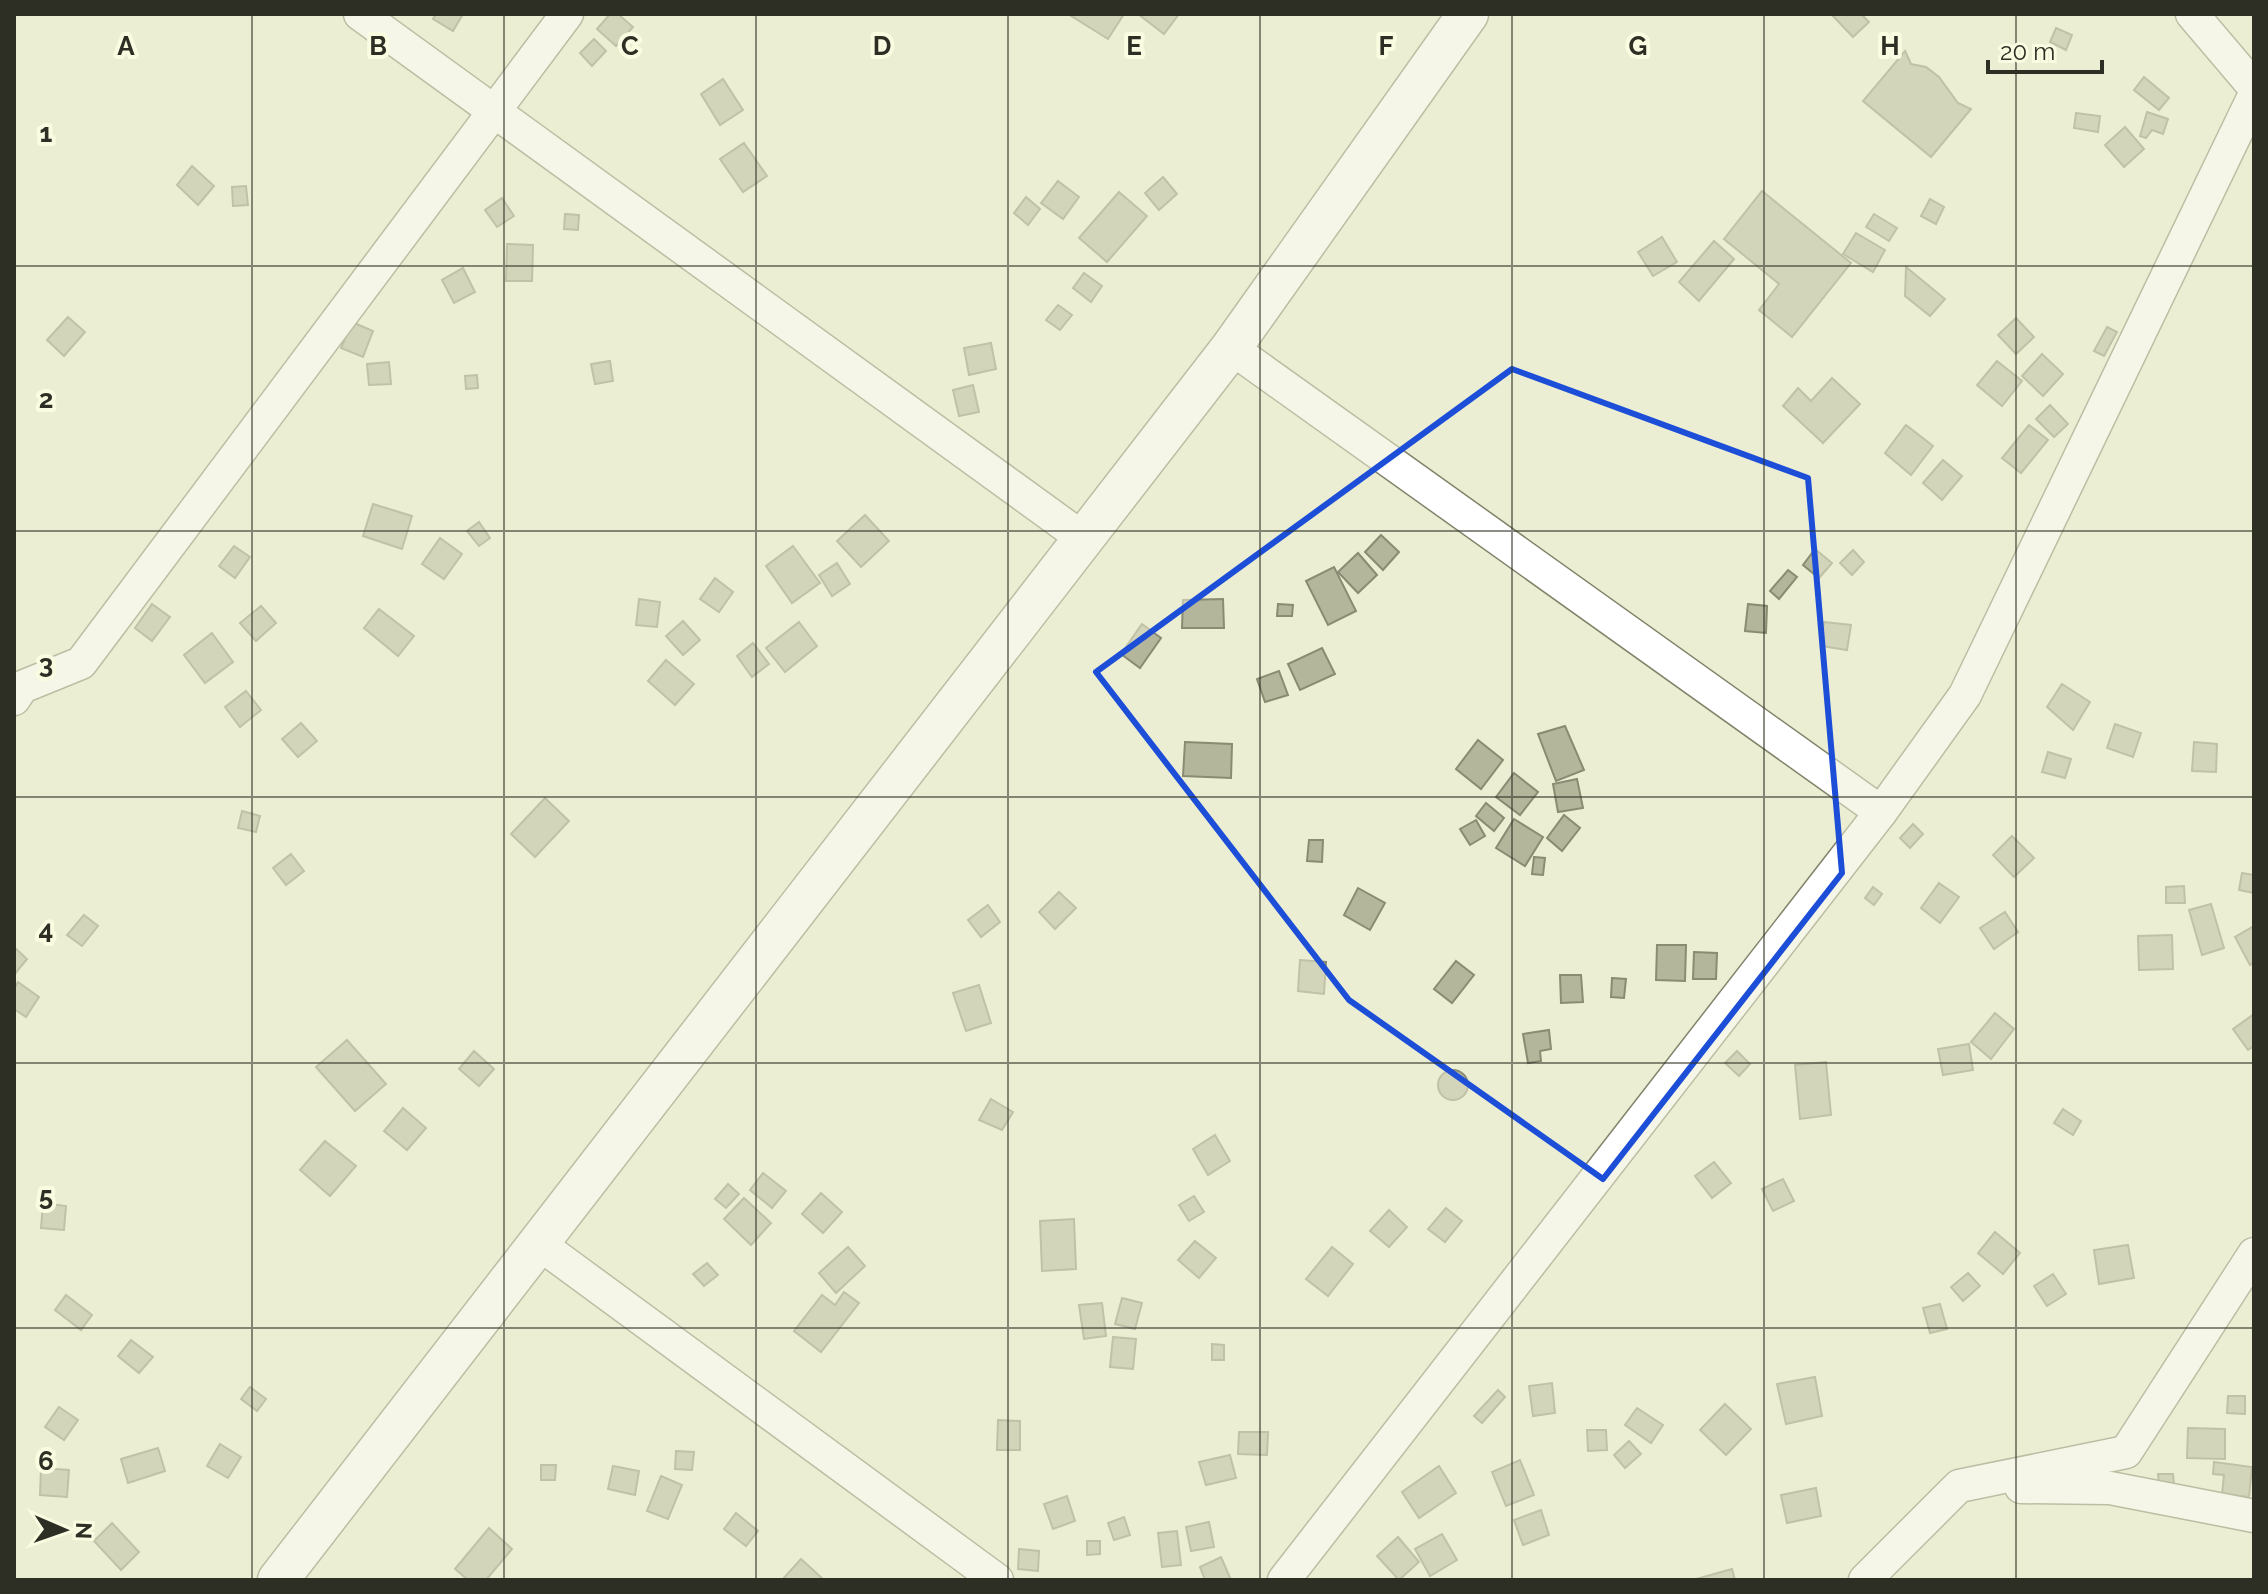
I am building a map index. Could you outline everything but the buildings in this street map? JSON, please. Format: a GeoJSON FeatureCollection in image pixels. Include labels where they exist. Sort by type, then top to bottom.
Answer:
{"type":"FeatureCollection","features":[{"type":"Feature","properties":{"kind":"street"},"geometry":{"type":"LineString","coordinates":[[360,14],[1084,539]]}},
{"type":"Feature","properties":{"kind":"street"},"geometry":{"type":"LineString","coordinates":[[14,699],[22,687],[81,663],[567,14]]}},
{"type":"Feature","properties":{"kind":"street"},"geometry":{"type":"LineString","coordinates":[[278,1580],[1231,348],[1468,14]]}},
{"type":"Feature","properties":{"kind":"street"},"geometry":{"type":"LineString","coordinates":[[2192,14],[2254,87]]}},
{"type":"Feature","properties":{"kind":"street"},"geometry":{"type":"LineString","coordinates":[[1284,1580],[1881,812],[1965,695],[2254,96]]}},
{"type":"Feature","properties":{"kind":"street"},"geometry":{"type":"LineString","coordinates":[[1231,348],[1881,812]]}},
{"type":"Feature","properties":{"kind":"street"},"geometry":{"type":"LineString","coordinates":[[538,1243],[997,1580]]}},
{"type":"Feature","properties":{"kind":"street"},"geometry":{"type":"LineString","coordinates":[[1865,1580],[1959,1486],[2126,1452],[2254,1254]]}},
{"type":"Feature","properties":{"kind":"street"},"geometry":{"type":"LineString","coordinates":[[1959,1486],[2110,1488],[2254,1516]]}},
{"type":"Feature","properties":{"kind":"highlighted area"},"geometry":{"type":"Polygon","coordinates":[[[1512,369],[1808,478],[1842,873],[1603,1179],[1349,1000],[1096,672],[1512,369]]]}}]}
